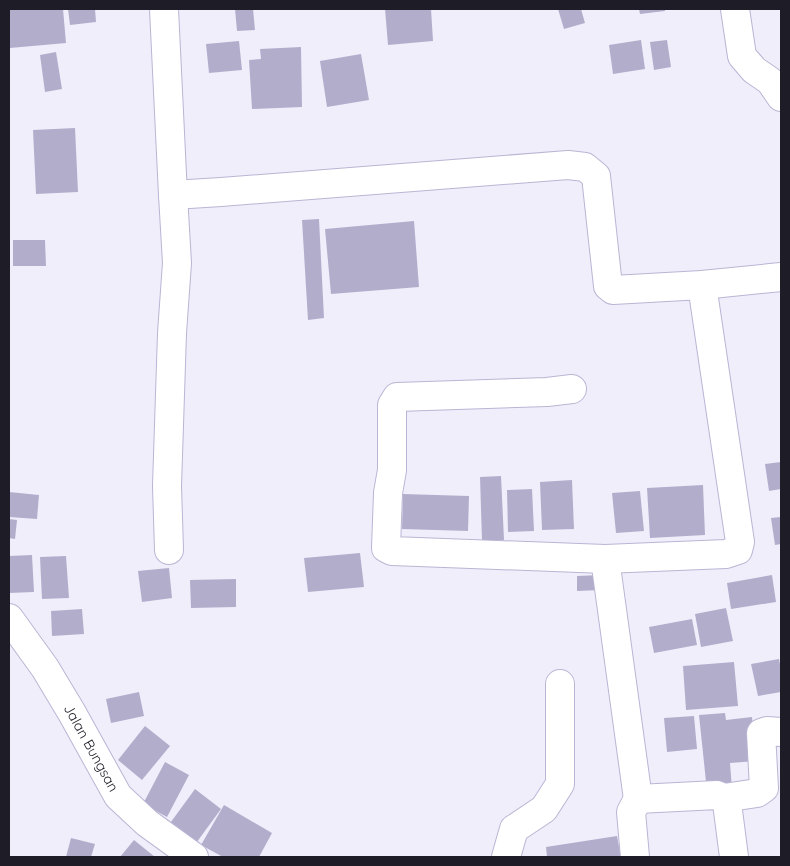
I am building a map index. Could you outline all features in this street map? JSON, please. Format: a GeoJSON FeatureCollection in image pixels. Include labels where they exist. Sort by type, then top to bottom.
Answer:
{"type":"FeatureCollection","features":[{"type":"Feature","properties":{"kind":"street"},"geometry":{"type":"LineString","coordinates":[[164,9],[177,263],[172,333],[167,486],[169,550]]}},
{"type":"Feature","properties":{"kind":"street"},"geometry":{"type":"LineString","coordinates":[[735,9],[742,56],[754,70],[770,81],[781,97]]}},
{"type":"Feature","properties":{"kind":"street"},"geometry":{"type":"LineString","coordinates":[[173,194],[568,165],[585,167],[596,176],[608,286],[613,290],[702,285],[781,277]]}},
{"type":"Feature","properties":{"kind":"street"},"geometry":{"type":"LineString","coordinates":[[572,389],[547,392],[397,397],[392,405],[392,470],[388,492],[386,548],[392,551],[605,559],[726,554],[738,550],[740,542],[702,285]]}},
{"type":"Feature","properties":{"kind":"street"},"geometry":{"type":"LineString","coordinates":[[605,559],[638,799],[631,812],[636,857]]}},
{"type":"Feature","properties":{"kind":"street","name":"Jalan Bungsan"},"geometry":{"type":"LineString","coordinates":[[9,618],[45,668],[118,796],[147,823],[194,857]]}},
{"type":"Feature","properties":{"kind":"street"},"geometry":{"type":"LineString","coordinates":[[506,857],[514,829],[544,809],[560,784],[560,684]]}},
{"type":"Feature","properties":{"kind":"street"},"geometry":{"type":"LineString","coordinates":[[638,799],[717,795],[724,798],[757,793],[764,788],[761,733],[767,730],[781,732]]}},
{"type":"Feature","properties":{"kind":"street"},"geometry":{"type":"LineString","coordinates":[[724,798],[727,803],[734,857]]}},
{"type":"Feature","properties":{"kind":"building"},"geometry":{"type":"Polygon","coordinates":[[[9,9],[63,9],[66,43],[10,48],[9,9]]]}},
{"type":"Feature","properties":{"kind":"building"},"geometry":{"type":"Polygon","coordinates":[[[68,9],[95,9],[96,22],[70,25],[68,9]]]}},
{"type":"Feature","properties":{"kind":"building"},"geometry":{"type":"Polygon","coordinates":[[[235,9],[253,9],[255,30],[237,31],[235,9]]]}},
{"type":"Feature","properties":{"kind":"building"},"geometry":{"type":"Polygon","coordinates":[[[385,9],[431,9],[433,41],[388,45],[385,9]]]}},
{"type":"Feature","properties":{"kind":"building"},"geometry":{"type":"Polygon","coordinates":[[[558,9],[581,9],[585,23],[564,29],[558,9]]]}},
{"type":"Feature","properties":{"kind":"building"},"geometry":{"type":"Polygon","coordinates":[[[639,9],[665,9],[665,11],[640,14],[639,9]]]}},
{"type":"Feature","properties":{"kind":"building"},"geometry":{"type":"Polygon","coordinates":[[[641,40],[645,69],[613,74],[609,45],[641,40]]]}},
{"type":"Feature","properties":{"kind":"building"},"geometry":{"type":"Polygon","coordinates":[[[667,40],[671,67],[654,70],[650,42],[667,40]]]}},
{"type":"Feature","properties":{"kind":"building"},"geometry":{"type":"Polygon","coordinates":[[[239,41],[242,70],[209,73],[206,44],[239,41]]]}},
{"type":"Feature","properties":{"kind":"building"},"geometry":{"type":"Polygon","coordinates":[[[301,47],[302,107],[252,109],[249,60],[261,59],[260,49],[301,47]]]}},
{"type":"Feature","properties":{"kind":"building"},"geometry":{"type":"Polygon","coordinates":[[[56,52],[62,89],[45,92],[40,55],[56,52]]]}},
{"type":"Feature","properties":{"kind":"building"},"geometry":{"type":"Polygon","coordinates":[[[361,54],[369,100],[327,107],[320,61],[361,54]]]}},
{"type":"Feature","properties":{"kind":"building"},"geometry":{"type":"Polygon","coordinates":[[[75,128],[78,192],[36,194],[33,130],[75,128]]]}},
{"type":"Feature","properties":{"kind":"building"},"geometry":{"type":"Polygon","coordinates":[[[319,219],[324,318],[308,320],[302,220],[319,219]]]}},
{"type":"Feature","properties":{"kind":"building"},"geometry":{"type":"Polygon","coordinates":[[[414,221],[419,287],[331,294],[325,229],[414,221]]]}},
{"type":"Feature","properties":{"kind":"building"},"geometry":{"type":"Polygon","coordinates":[[[13,240],[45,240],[46,266],[13,266],[13,240]]]}},
{"type":"Feature","properties":{"kind":"building"},"geometry":{"type":"Polygon","coordinates":[[[781,462],[781,489],[769,491],[765,464],[781,462]]]}},
{"type":"Feature","properties":{"kind":"building"},"geometry":{"type":"Polygon","coordinates":[[[501,476],[504,540],[482,541],[480,477],[501,476]]]}},
{"type":"Feature","properties":{"kind":"building"},"geometry":{"type":"Polygon","coordinates":[[[572,480],[574,529],[542,530],[540,482],[572,480]]]}},
{"type":"Feature","properties":{"kind":"building"},"geometry":{"type":"Polygon","coordinates":[[[703,485],[705,535],[650,538],[647,488],[703,485]]]}},
{"type":"Feature","properties":{"kind":"building"},"geometry":{"type":"Polygon","coordinates":[[[532,489],[534,531],[508,532],[507,490],[532,489]]]}},
{"type":"Feature","properties":{"kind":"building"},"geometry":{"type":"Polygon","coordinates":[[[640,491],[644,531],[616,533],[612,493],[640,491]]]}},
{"type":"Feature","properties":{"kind":"building"},"geometry":{"type":"Polygon","coordinates":[[[9,492],[39,495],[37,519],[9,517],[9,492]]]}},
{"type":"Feature","properties":{"kind":"building"},"geometry":{"type":"Polygon","coordinates":[[[403,494],[469,496],[468,531],[402,529],[403,494]]]}},
{"type":"Feature","properties":{"kind":"building"},"geometry":{"type":"Polygon","coordinates":[[[781,517],[781,544],[775,545],[771,518],[781,517]]]}},
{"type":"Feature","properties":{"kind":"building"},"geometry":{"type":"Polygon","coordinates":[[[9,519],[17,520],[15,539],[9,538],[9,519]]]}},
{"type":"Feature","properties":{"kind":"building"},"geometry":{"type":"Polygon","coordinates":[[[360,553],[364,587],[308,592],[304,558],[360,553]]]}},
{"type":"Feature","properties":{"kind":"building"},"geometry":{"type":"Polygon","coordinates":[[[32,555],[34,592],[9,593],[9,556],[32,555]]]}},
{"type":"Feature","properties":{"kind":"building"},"geometry":{"type":"Polygon","coordinates":[[[66,556],[69,598],[42,599],[40,557],[66,556]]]}},
{"type":"Feature","properties":{"kind":"building"},"geometry":{"type":"Polygon","coordinates":[[[169,568],[172,598],[142,602],[138,571],[169,568]]]}},
{"type":"Feature","properties":{"kind":"building"},"geometry":{"type":"Polygon","coordinates":[[[601,575],[601,590],[577,591],[577,576],[601,575]]]}},
{"type":"Feature","properties":{"kind":"building"},"geometry":{"type":"Polygon","coordinates":[[[772,575],[776,602],[731,609],[727,583],[772,575]]]}},
{"type":"Feature","properties":{"kind":"building"},"geometry":{"type":"Polygon","coordinates":[[[236,579],[236,607],[191,608],[190,580],[236,579]]]}},
{"type":"Feature","properties":{"kind":"building"},"geometry":{"type":"Polygon","coordinates":[[[726,608],[733,641],[701,647],[695,614],[726,608]]]}},
{"type":"Feature","properties":{"kind":"building"},"geometry":{"type":"Polygon","coordinates":[[[82,609],[84,634],[52,636],[51,611],[82,609]]]}},
{"type":"Feature","properties":{"kind":"building"},"geometry":{"type":"Polygon","coordinates":[[[692,619],[697,645],[654,653],[649,627],[692,619]]]}},
{"type":"Feature","properties":{"kind":"building"},"geometry":{"type":"Polygon","coordinates":[[[779,659],[781,692],[758,696],[751,664],[779,659]]]}},
{"type":"Feature","properties":{"kind":"building"},"geometry":{"type":"Polygon","coordinates":[[[734,662],[738,706],[686,710],[683,666],[734,662]]]}},
{"type":"Feature","properties":{"kind":"building"},"geometry":{"type":"Polygon","coordinates":[[[139,692],[144,716],[111,723],[106,699],[139,692]]]}},
{"type":"Feature","properties":{"kind":"building"},"geometry":{"type":"Polygon","coordinates":[[[725,713],[726,720],[752,717],[756,761],[730,763],[732,789],[707,791],[699,715],[725,713]]]}},
{"type":"Feature","properties":{"kind":"building"},"geometry":{"type":"Polygon","coordinates":[[[694,716],[697,749],[667,752],[664,718],[694,716]]]}},
{"type":"Feature","properties":{"kind":"building"},"geometry":{"type":"Polygon","coordinates":[[[145,726],[170,746],[142,780],[118,760],[145,726]]]}},
{"type":"Feature","properties":{"kind":"building"},"geometry":{"type":"Polygon","coordinates":[[[165,762],[189,775],[167,817],[143,804],[165,762]]]}},
{"type":"Feature","properties":{"kind":"building"},"geometry":{"type":"Polygon","coordinates":[[[195,789],[221,809],[194,846],[168,826],[195,789]]]}},
{"type":"Feature","properties":{"kind":"building"},"geometry":{"type":"Polygon","coordinates":[[[224,805],[272,833],[259,857],[223,857],[201,845],[224,805]]]}},
{"type":"Feature","properties":{"kind":"building"},"geometry":{"type":"Polygon","coordinates":[[[617,836],[621,857],[547,857],[546,847],[617,836]]]}},
{"type":"Feature","properties":{"kind":"building"},"geometry":{"type":"Polygon","coordinates":[[[71,838],[95,844],[91,857],[66,857],[71,838]]]}},
{"type":"Feature","properties":{"kind":"building"},"geometry":{"type":"Polygon","coordinates":[[[134,840],[155,857],[120,857],[134,840]]]}}]}
